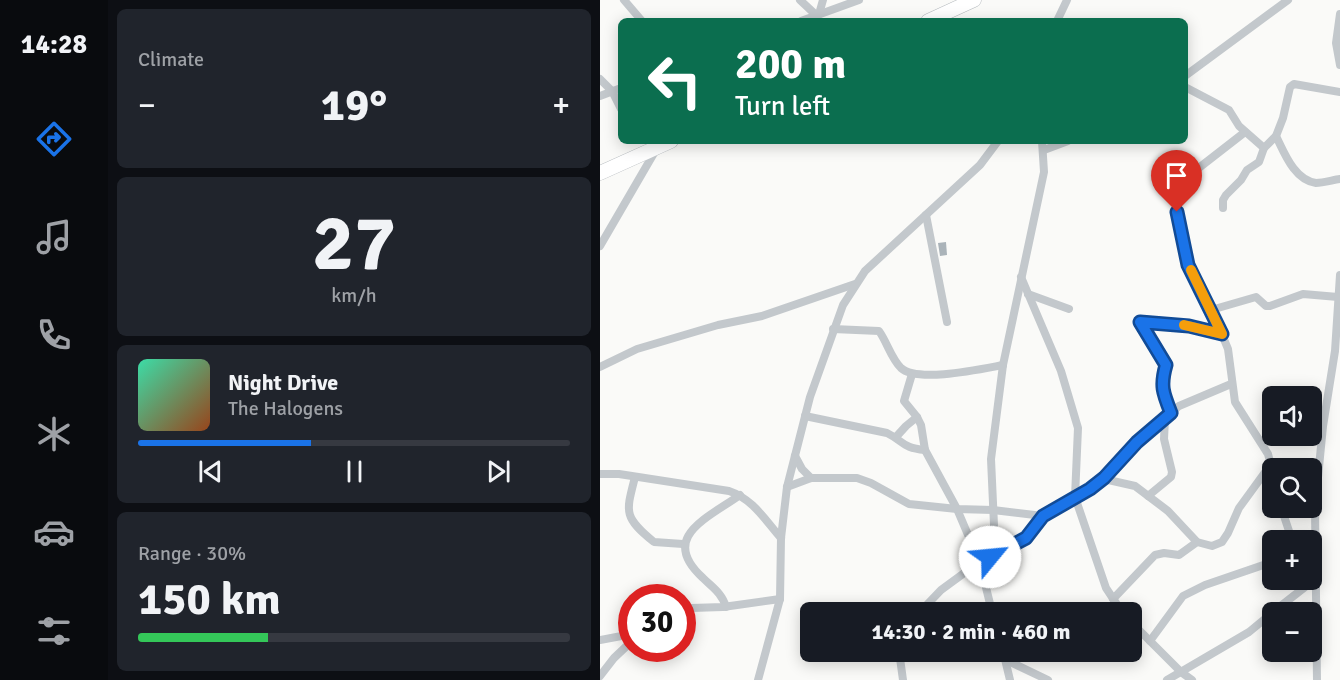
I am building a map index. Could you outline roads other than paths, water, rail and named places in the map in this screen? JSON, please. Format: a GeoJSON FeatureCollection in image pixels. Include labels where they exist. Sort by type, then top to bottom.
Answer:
{"type":"FeatureCollection","features":[{"type":"Feature","properties":{"kind":"highway"},"geometry":{"type":"LineString","coordinates":[[935,18],[974,0]]}},
{"type":"Feature","properties":{"kind":"highway"},"geometry":{"type":"LineString","coordinates":[[600,173],[653,144]]}},
{"type":"Feature","properties":{"kind":"street"},"geometry":{"type":"LineString","coordinates":[[624,0],[639,18]]}},
{"type":"Feature","properties":{"kind":"street"},"geometry":{"type":"LineString","coordinates":[[801,0],[817,14]]}},
{"type":"Feature","properties":{"kind":"street"},"geometry":{"type":"LineString","coordinates":[[817,14],[823,0]]}},
{"type":"Feature","properties":{"kind":"street"},"geometry":{"type":"LineString","coordinates":[[808,18],[859,0]]}},
{"type":"Feature","properties":{"kind":"street"},"geometry":{"type":"LineString","coordinates":[[1058,18],[1066,0]]}},
{"type":"Feature","properties":{"kind":"street"},"geometry":{"type":"LineString","coordinates":[[1188,74],[1288,0]]}},
{"type":"Feature","properties":{"kind":"street"},"geometry":{"type":"LineString","coordinates":[[1340,14],[1336,43],[1340,65]]}},
{"type":"Feature","properties":{"kind":"street"},"geometry":{"type":"LineString","coordinates":[[600,79],[612,92],[618,103]]}},
{"type":"Feature","properties":{"kind":"street"},"geometry":{"type":"LineString","coordinates":[[1223,208],[1226,195],[1241,180],[1246,170],[1258,162],[1264,148],[1276,136],[1291,85],[1340,92]]}},
{"type":"Feature","properties":{"kind":"street"},"geometry":{"type":"LineString","coordinates":[[600,96],[618,89]]}},
{"type":"Feature","properties":{"kind":"street"},"geometry":{"type":"LineString","coordinates":[[1188,89],[1229,110],[1245,132],[1264,148]]}},
{"type":"Feature","properties":{"kind":"street"},"geometry":{"type":"LineString","coordinates":[[1245,132],[1200,168],[1181,179],[1176,188],[1177,212],[1188,265],[1228,349],[1235,402],[1269,458]]}},
{"type":"Feature","properties":{"kind":"street"},"geometry":{"type":"LineString","coordinates":[[1276,136],[1288,162],[1307,179],[1316,183],[1340,179]]}},
{"type":"Feature","properties":{"kind":"street"},"geometry":{"type":"LineString","coordinates":[[600,246],[653,144]]}},
{"type":"Feature","properties":{"kind":"street"},"geometry":{"type":"LineString","coordinates":[[758,680],[780,599],[781,538],[795,456],[805,416],[843,305],[855,284],[885,251],[980,165],[996,144]]}},
{"type":"Feature","properties":{"kind":"street"},"geometry":{"type":"LineString","coordinates":[[990,557],[994,525],[992,459],[1003,365],[1044,172],[1043,145]]}},
{"type":"Feature","properties":{"kind":"street"},"geometry":{"type":"LineString","coordinates":[[926,215],[947,322]]}},
{"type":"Feature","properties":{"kind":"street"},"geometry":{"type":"LineString","coordinates":[[1314,530],[1323,426],[1335,351],[1340,275]]}},
{"type":"Feature","properties":{"kind":"street"},"geometry":{"type":"LineString","coordinates":[[1021,277],[1061,371],[1078,428],[1075,497],[1106,588],[1115,602]]}},
{"type":"Feature","properties":{"kind":"street"},"geometry":{"type":"LineString","coordinates":[[603,364],[637,349],[718,325],[762,316],[855,284]]}},
{"type":"Feature","properties":{"kind":"street"},"geometry":{"type":"LineString","coordinates":[[1028,294],[1069,309]]}},
{"type":"Feature","properties":{"kind":"street"},"geometry":{"type":"LineString","coordinates":[[1211,310],[1256,297],[1266,306],[1303,294],[1338,297]]}},
{"type":"Feature","properties":{"kind":"street"},"geometry":{"type":"LineString","coordinates":[[1148,496],[1171,477],[1172,472],[1163,427],[1168,416],[1161,383],[1166,365],[1140,322],[1189,326],[1222,334]]}},
{"type":"Feature","properties":{"kind":"street"},"geometry":{"type":"LineString","coordinates":[[833,329],[879,332],[896,362],[902,369],[912,374],[942,374],[1003,365]]}},
{"type":"Feature","properties":{"kind":"street"},"geometry":{"type":"LineString","coordinates":[[912,374],[904,402],[921,425],[925,450],[957,509],[980,563],[990,602]]}},
{"type":"Feature","properties":{"kind":"street"},"geometry":{"type":"LineString","coordinates":[[930,602],[980,563],[1026,538],[1043,516],[1104,478],[1137,442],[1179,406],[1232,384]]}},
{"type":"Feature","properties":{"kind":"street"},"geometry":{"type":"LineString","coordinates":[[805,416],[887,433],[910,449],[925,450]]}},
{"type":"Feature","properties":{"kind":"street"},"geometry":{"type":"LineString","coordinates":[[896,438],[917,417]]}},
{"type":"Feature","properties":{"kind":"street"},"geometry":{"type":"LineString","coordinates":[[795,456],[802,469],[811,478]]}},
{"type":"Feature","properties":{"kind":"street"},"geometry":{"type":"LineString","coordinates":[[600,474],[729,491],[740,495],[752,504],[781,538]]}},
{"type":"Feature","properties":{"kind":"street"},"geometry":{"type":"LineString","coordinates":[[635,477],[627,507],[629,514],[654,542],[683,544]]}},
{"type":"Feature","properties":{"kind":"street"},"geometry":{"type":"LineString","coordinates":[[788,487],[811,478],[857,478],[909,504],[1043,516]]}},
{"type":"Feature","properties":{"kind":"street"},"geometry":{"type":"LineString","coordinates":[[1104,478],[1128,483],[1168,511],[1197,542],[1212,546],[1222,542],[1239,508],[1262,479]]}},
{"type":"Feature","properties":{"kind":"street"},"geometry":{"type":"LineString","coordinates":[[726,606],[722,595],[699,575],[687,560],[683,544],[699,524],[740,495]]}},
{"type":"Feature","properties":{"kind":"street"},"geometry":{"type":"LineString","coordinates":[[1113,599],[1155,555],[1164,553],[1179,555],[1197,542]]}},
{"type":"Feature","properties":{"kind":"street"},"geometry":{"type":"LineString","coordinates":[[1150,641],[1170,611],[1188,592],[1262,565]]}},
{"type":"Feature","properties":{"kind":"street"},"geometry":{"type":"LineString","coordinates":[[1286,602],[1301,590]]}},
{"type":"Feature","properties":{"kind":"street"},"geometry":{"type":"LineString","coordinates":[[1314,590],[1317,680]]}},
{"type":"Feature","properties":{"kind":"street"},"geometry":{"type":"LineString","coordinates":[[696,608],[780,599]]}},
{"type":"Feature","properties":{"kind":"street"},"geometry":{"type":"LineString","coordinates":[[1167,680],[1249,632],[1262,621]]}},
{"type":"Feature","properties":{"kind":"street"},"geometry":{"type":"LineString","coordinates":[[1142,633],[1180,672],[1192,680]]}},
{"type":"Feature","properties":{"kind":"street"},"geometry":{"type":"LineString","coordinates":[[600,640],[618,637]]}},
{"type":"Feature","properties":{"kind":"street"},"geometry":{"type":"LineString","coordinates":[[600,676],[618,654]]}},
{"type":"Feature","properties":{"kind":"street"},"geometry":{"type":"LineString","coordinates":[[901,662],[903,680]]}},
{"type":"Feature","properties":{"kind":"street"},"geometry":{"type":"LineString","coordinates":[[1006,662],[1010,680]]}},
{"type":"Feature","properties":{"kind":"street"},"geometry":{"type":"LineString","coordinates":[[1010,662],[1048,680]]}}]}
